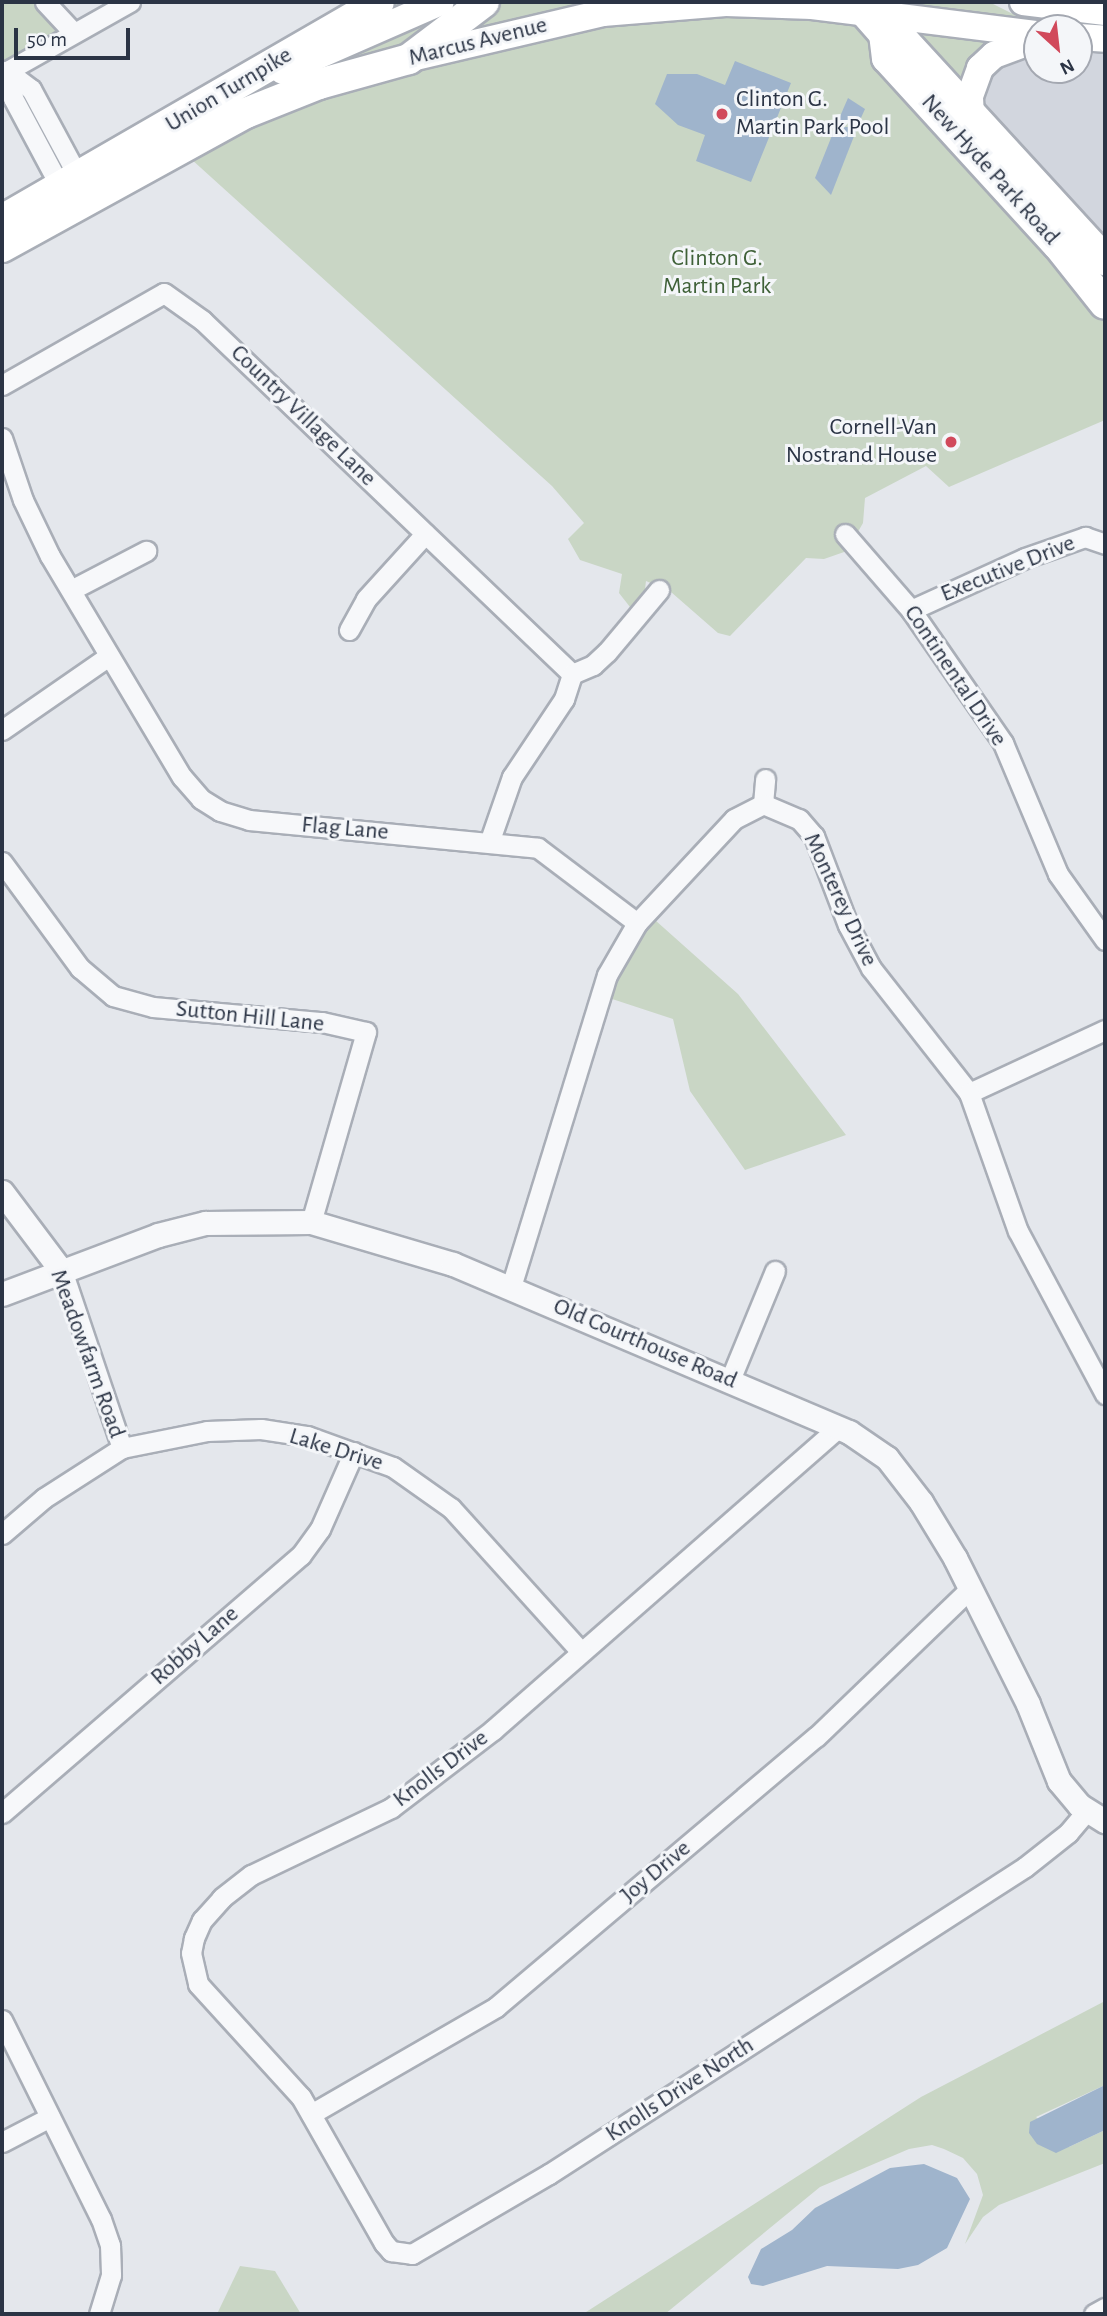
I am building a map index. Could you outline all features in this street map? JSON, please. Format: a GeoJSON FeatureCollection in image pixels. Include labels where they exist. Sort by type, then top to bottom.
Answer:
{"type":"FeatureCollection","features":[{"type":"Feature","properties":{"kind":"main road","name":"Union Turnpike"},"geometry":{"type":"LineString","coordinates":[[74,190],[379,2]]}},
{"type":"Feature","properties":{"kind":"main road","name":"Marcus Avenue"},"geometry":{"type":"LineString","coordinates":[[2,247],[74,190],[292,66],[441,2]]}},
{"type":"Feature","properties":{"kind":"main road"},"geometry":{"type":"LineString","coordinates":[[409,59],[484,2]]}},
{"type":"Feature","properties":{"kind":"main road"},"geometry":{"type":"LineString","coordinates":[[1023,2],[1105,12]]}},
{"type":"Feature","properties":{"kind":"main road","name":"Marcus Avenue"},"geometry":{"type":"LineString","coordinates":[[2,220],[246,113],[319,84],[570,9],[726,3],[812,6],[1023,32]]}},
{"type":"Feature","properties":{"kind":"main road","name":"New Hyde Park Road"},"geometry":{"type":"LineString","coordinates":[[875,13],[905,42],[1105,260]]}},
{"type":"Feature","properties":{"kind":"main road","name":"New Hyde Park Road"},"geometry":{"type":"LineString","coordinates":[[875,13],[887,58],[1050,236],[1105,304]]}},
{"type":"Feature","properties":{"kind":"main road"},"geometry":{"type":"LineString","coordinates":[[971,117],[970,96],[980,68],[994,55],[1023,44]]}},
{"type":"Feature","properties":{"kind":"street"},"geometry":{"type":"LineString","coordinates":[[45,2],[74,33]]}},
{"type":"Feature","properties":{"kind":"street"},"geometry":{"type":"LineString","coordinates":[[74,190],[31,89],[4,73],[130,2]]}},
{"type":"Feature","properties":{"kind":"street","name":"Country Village Lane"},"geometry":{"type":"LineString","coordinates":[[2,385],[164,293],[202,320],[572,674]]}},
{"type":"Feature","properties":{"kind":"street"},"geometry":{"type":"LineString","coordinates":[[2,438],[23,500],[109,656],[2,730]]}},
{"type":"Feature","properties":{"kind":"street"},"geometry":{"type":"LineString","coordinates":[[349,630],[366,599],[425,534]]}},
{"type":"Feature","properties":{"kind":"street","name":"Continental Drive"},"geometry":{"type":"LineString","coordinates":[[845,534],[911,610],[1003,743],[1058,874],[1105,940]]}},
{"type":"Feature","properties":{"kind":"street","name":"Executive Drive"},"geometry":{"type":"LineString","coordinates":[[911,610],[1025,558],[1073,541],[1085,537],[1105,544]]}},
{"type":"Feature","properties":{"kind":"street"},"geometry":{"type":"LineString","coordinates":[[71,590],[146,551]]}},
{"type":"Feature","properties":{"kind":"street"},"geometry":{"type":"LineString","coordinates":[[490,840],[512,777],[564,699],[572,674],[593,665],[659,590]]}},
{"type":"Feature","properties":{"kind":"street","name":"Flag Lane"},"geometry":{"type":"LineString","coordinates":[[109,656],[182,777],[201,799],[220,811],[272,823],[490,840],[550,853],[637,923]]}},
{"type":"Feature","properties":{"kind":"street"},"geometry":{"type":"LineString","coordinates":[[511,1287],[607,975],[637,923],[734,820],[763,804],[765,779]]}},
{"type":"Feature","properties":{"kind":"street","name":"Monterey Drive"},"geometry":{"type":"LineString","coordinates":[[763,804],[799,819],[814,836],[848,925],[871,968],[969,1093],[1018,1231],[1105,1394]]}},
{"type":"Feature","properties":{"kind":"street","name":"Sutton Hill Lane"},"geometry":{"type":"LineString","coordinates":[[2,862],[80,968],[113,996],[153,1007],[323,1022],[366,1032],[311,1222]]}},
{"type":"Feature","properties":{"kind":"street"},"geometry":{"type":"LineString","coordinates":[[969,1093],[1105,1030]]}},
{"type":"Feature","properties":{"kind":"street","name":"Meadowfarm Road"},"geometry":{"type":"LineString","coordinates":[[2,1192],[63,1273],[122,1448]]}},
{"type":"Feature","properties":{"kind":"street","name":"Old Courthouse Road"},"geometry":{"type":"LineString","coordinates":[[2,1294],[158,1235],[205,1223],[311,1222],[453,1264],[839,1427],[887,1458],[921,1502],[970,1589],[1028,1704],[1049,1764],[1096,1815]]}},
{"type":"Feature","properties":{"kind":"street"},"geometry":{"type":"LineString","coordinates":[[730,1380],[775,1271]]}},
{"type":"Feature","properties":{"kind":"street","name":"Knolls Drive"},"geometry":{"type":"LineString","coordinates":[[311,2114],[301,2096],[198,1984],[191,1953],[202,1920],[251,1875],[391,1808],[494,1730],[839,1427]]}},
{"type":"Feature","properties":{"kind":"street","name":"Lake Drive"},"geometry":{"type":"LineString","coordinates":[[2,1534],[44,1498],[122,1448],[206,1431],[261,1429],[307,1436],[393,1468],[451,1508],[581,1652]]}},
{"type":"Feature","properties":{"kind":"street","name":"Robby Lane"},"geometry":{"type":"LineString","coordinates":[[2,1813],[301,1555],[320,1529],[354,1452]]}},
{"type":"Feature","properties":{"kind":"street","name":"Joy Drive"},"geometry":{"type":"LineString","coordinates":[[311,2114],[496,2007],[816,1737],[970,1589]]}},
{"type":"Feature","properties":{"kind":"street","name":"Knolls Drive North"},"geometry":{"type":"LineString","coordinates":[[311,2114],[384,2243],[391,2251],[412,2254],[549,2174],[1025,1867],[1096,1815]]}},
{"type":"Feature","properties":{"kind":"street"},"geometry":{"type":"LineString","coordinates":[[2,2020],[110,2245],[111,2275],[99,2314]]}},
{"type":"Feature","properties":{"kind":"street"},"geometry":{"type":"LineString","coordinates":[[2,2142],[50,2117]]}},
{"type":"Feature","properties":{"kind":"street"},"geometry":{"type":"LineString","coordinates":[[1094,2314],[1105,2308]]}},
{"type":"Feature","properties":{"kind":"shaded area"},"geometry":{"type":"Polygon","coordinates":[[[1093,38],[1105,39],[1105,280],[1068,233],[984,144],[973,80],[1023,48],[1023,84],[1093,84],[1093,38]]]}},
{"type":"Feature","properties":{"kind":"green space"},"geometry":{"type":"Polygon","coordinates":[[[2,2],[45,2],[74,33],[7,72],[31,89],[79,178],[61,188],[2,74],[2,2]]]}},
{"type":"Feature","properties":{"kind":"green space","name":"Clinton G. Martin Park"},"geometry":{"type":"Polygon","coordinates":[[[379,2],[989,2],[1021,18],[924,20],[1023,41],[970,96],[1105,280],[1105,420],[949,487],[926,466],[865,498],[863,523],[847,551],[824,559],[806,558],[730,636],[718,633],[671,592],[646,581],[644,597],[630,607],[619,593],[622,574],[580,560],[568,539],[584,523],[552,486],[180,149],[255,86],[379,2]]]}},
{"type":"Feature","properties":{"kind":"green space"},"geometry":{"type":"Polygon","coordinates":[[[646,912],[738,994],[846,1135],[745,1170],[690,1091],[673,1019],[600,995],[646,912]]]}},
{"type":"Feature","properties":{"kind":"green space"},"geometry":{"type":"Polygon","coordinates":[[[1105,2001],[1105,2085],[1036,2117],[1069,2147],[1105,2130],[1105,2163],[999,2205],[983,2217],[965,2244],[983,2195],[977,2174],[963,2158],[944,2149],[932,2145],[909,2149],[820,2187],[665,2314],[583,2314],[921,2097],[1105,2001]]]}},
{"type":"Feature","properties":{"kind":"green space"},"geometry":{"type":"Polygon","coordinates":[[[240,2266],[275,2271],[301,2314],[217,2314],[240,2266]]]}},
{"type":"Feature","properties":{"kind":"water","name":"Clinton G. Martin Park Pool"},"geometry":{"type":"Polygon","coordinates":[[[735,61],[791,83],[751,182],[696,161],[705,135],[678,125],[655,104],[667,74],[697,74],[725,85],[735,61]]]}},
{"type":"Feature","properties":{"kind":"water"},"geometry":{"type":"Polygon","coordinates":[[[848,98],[865,109],[860,120],[838,121],[848,98]]]}},
{"type":"Feature","properties":{"kind":"water"},"geometry":{"type":"Polygon","coordinates":[[[858,126],[831,195],[815,178],[835,128],[858,126]]]}},
{"type":"Feature","properties":{"kind":"water"},"geometry":{"type":"Polygon","coordinates":[[[1105,2085],[1105,2130],[1056,2153],[1037,2144],[1029,2133],[1030,2122],[1105,2085]]]}},
{"type":"Feature","properties":{"kind":"water"},"geometry":{"type":"Polygon","coordinates":[[[924,2164],[957,2178],[970,2199],[947,2248],[918,2265],[898,2269],[827,2266],[763,2286],[751,2284],[748,2277],[761,2249],[792,2230],[815,2208],[890,2168],[924,2164]]]}},
{"type":"Feature","properties":{"kind":"place","name":"Clinton G. Martin Park Pool"},"geometry":{"type":"Point","coordinates":[722,114]}},
{"type":"Feature","properties":{"kind":"place","name":"Cornell-Van Nostrand House"},"geometry":{"type":"Point","coordinates":[951,442]}}]}
